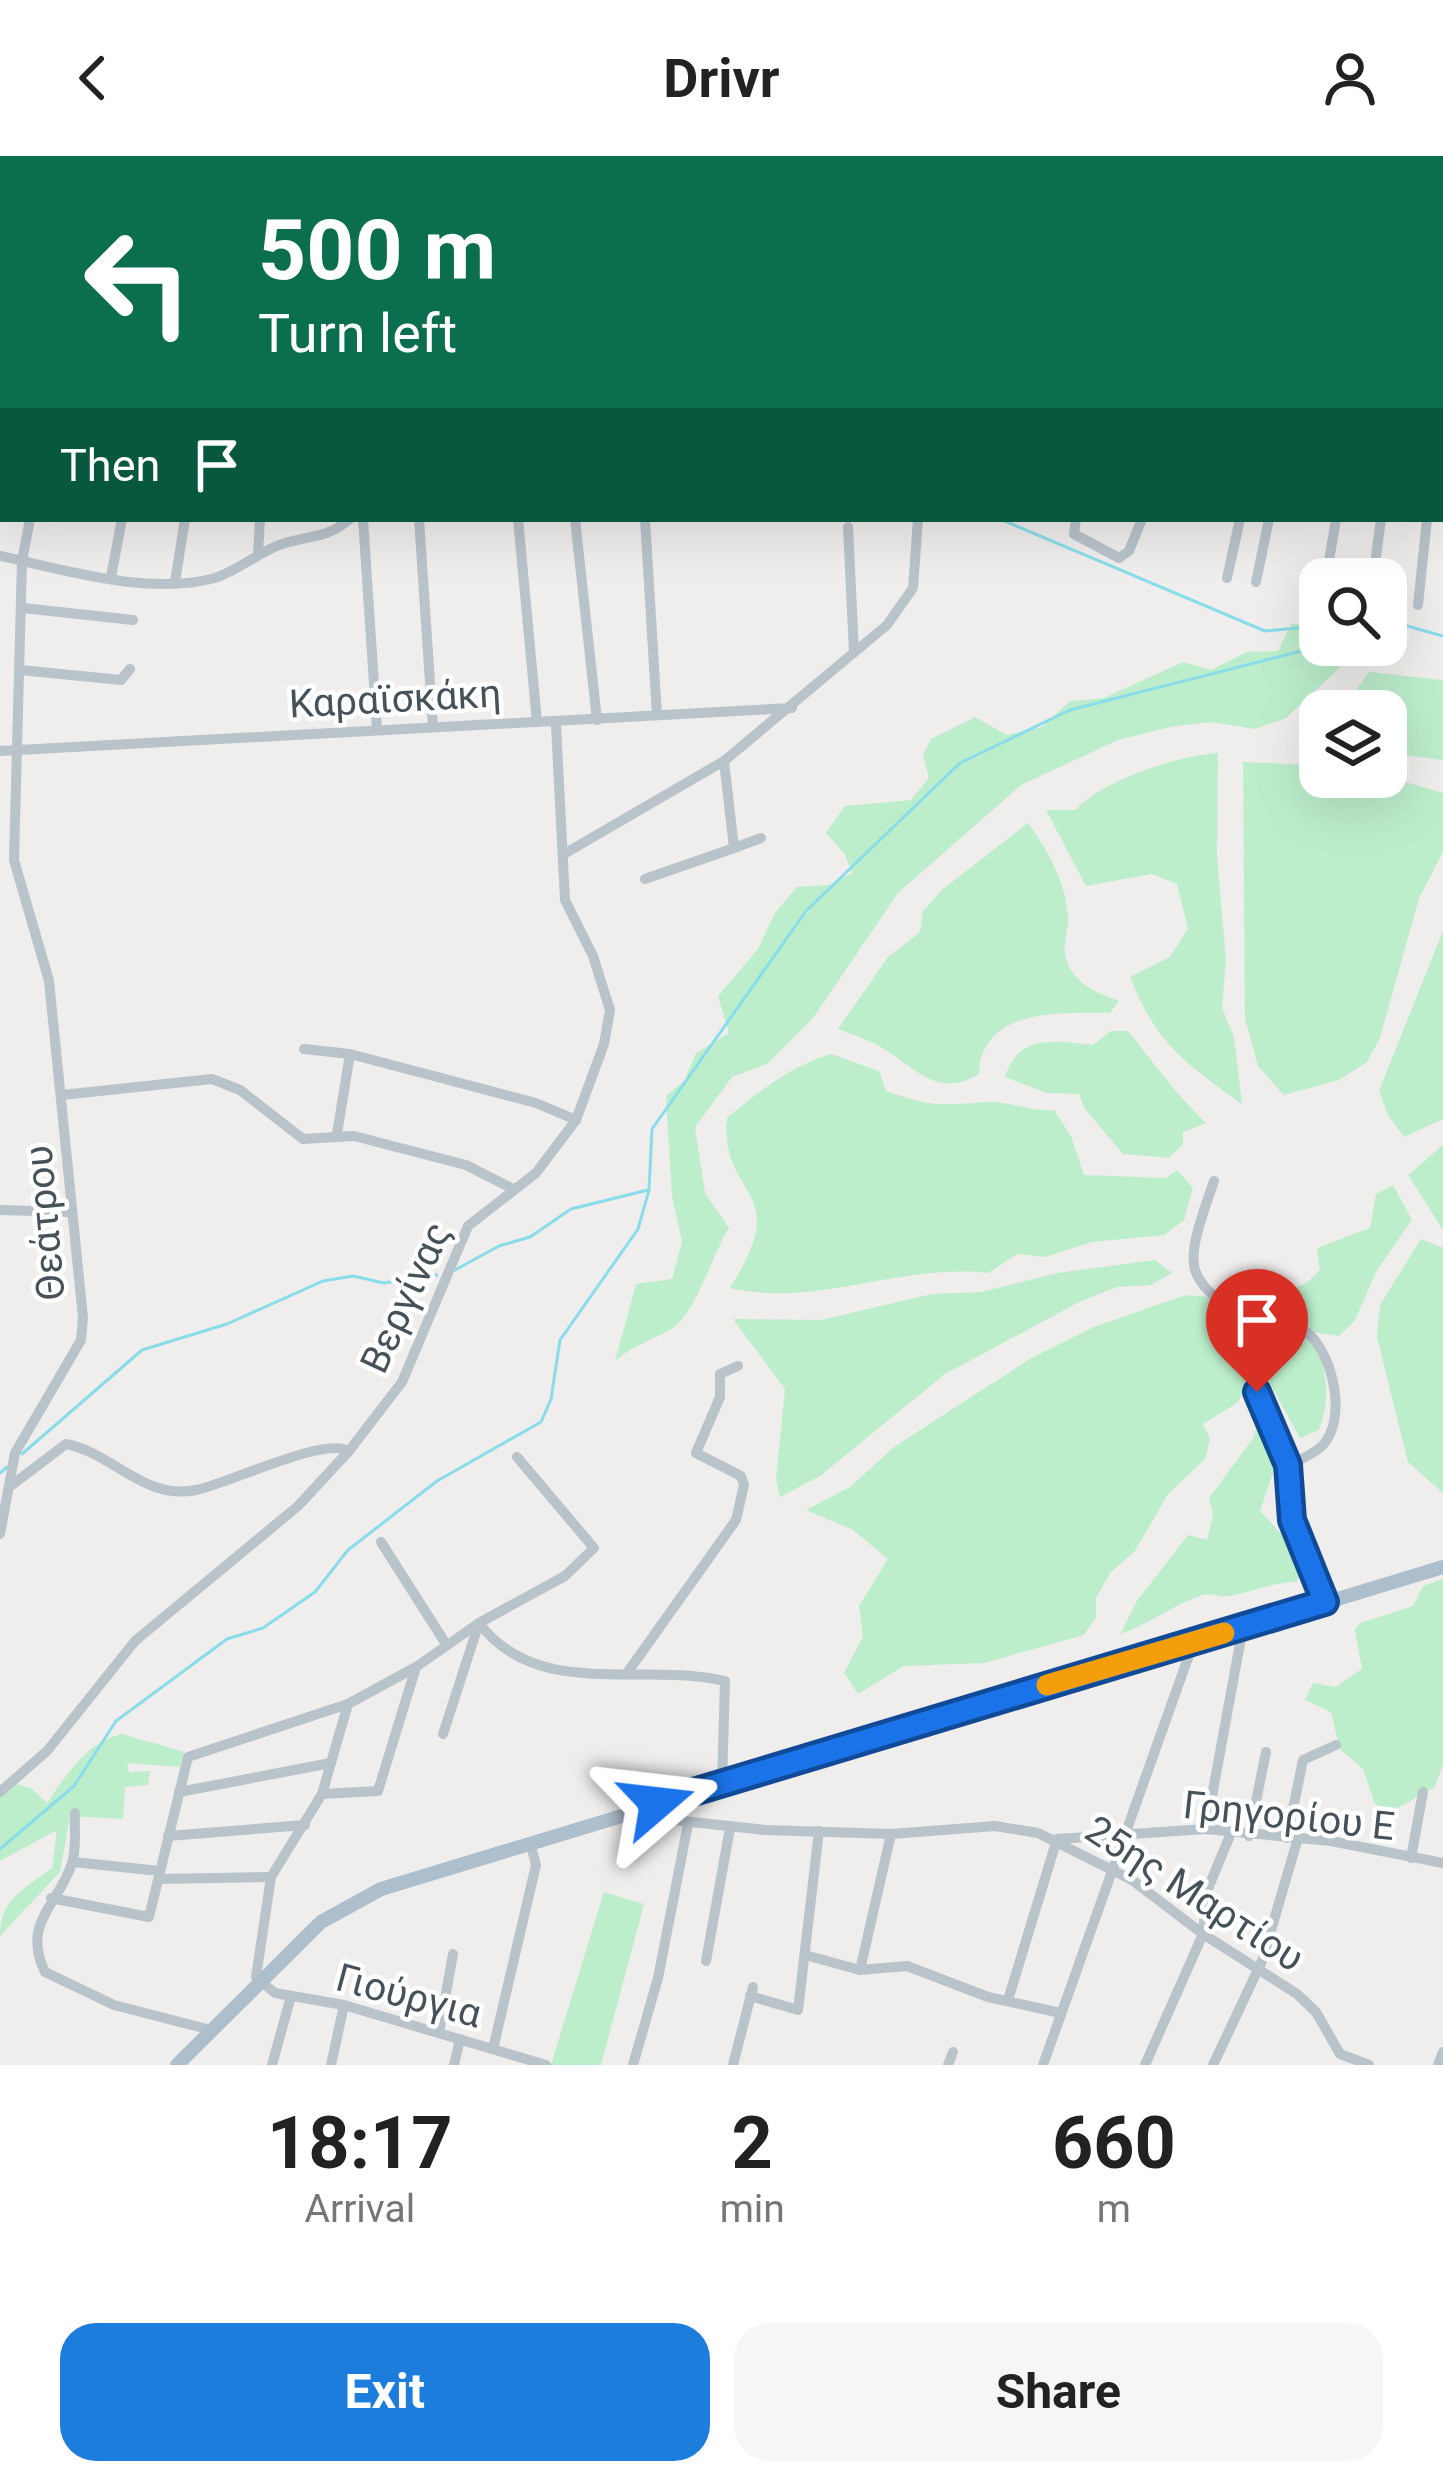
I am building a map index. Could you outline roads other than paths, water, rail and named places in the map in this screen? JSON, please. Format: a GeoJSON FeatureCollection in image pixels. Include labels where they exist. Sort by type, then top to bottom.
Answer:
{"type":"FeatureCollection","features":[{"type":"Feature","properties":{"kind":"main road"},"geometry":{"type":"LineString","coordinates":[[177,2065],[321,1922],[356,1900],[530,1841],[1443,1567]]}},
{"type":"Feature","properties":{"kind":"street","name":"Θεάτρου"},"geometry":{"type":"LineString","coordinates":[[0,1534],[15,1453],[81,1340],[80,1263],[50,981],[14,860],[22,561],[28,522]]}},
{"type":"Feature","properties":{"kind":"street"},"geometry":{"type":"LineString","coordinates":[[112,577],[121,522]]}},
{"type":"Feature","properties":{"kind":"street"},"geometry":{"type":"LineString","coordinates":[[175,582],[185,522]]}},
{"type":"Feature","properties":{"kind":"street"},"geometry":{"type":"LineString","coordinates":[[258,554],[260,522]]}},
{"type":"Feature","properties":{"kind":"street"},"geometry":{"type":"LineString","coordinates":[[0,556],[112,577],[175,582],[223,576],[258,554],[282,544],[321,539],[346,522]]}},
{"type":"Feature","properties":{"kind":"street"},"geometry":{"type":"LineString","coordinates":[[363,522],[377,729]]}},
{"type":"Feature","properties":{"kind":"street"},"geometry":{"type":"LineString","coordinates":[[419,522],[433,727]]}},
{"type":"Feature","properties":{"kind":"street"},"geometry":{"type":"LineString","coordinates":[[518,522],[537,722]]}},
{"type":"Feature","properties":{"kind":"street"},"geometry":{"type":"LineString","coordinates":[[575,522],[597,720]]}},
{"type":"Feature","properties":{"kind":"street"},"geometry":{"type":"LineString","coordinates":[[645,522],[657,716]]}},
{"type":"Feature","properties":{"kind":"street"},"geometry":{"type":"LineString","coordinates":[[564,854],[724,761],[887,626],[911,595],[918,522]]}},
{"type":"Feature","properties":{"kind":"street"},"geometry":{"type":"LineString","coordinates":[[1076,522],[1076,536],[1116,557],[1129,551],[1141,522]]}},
{"type":"Feature","properties":{"kind":"street"},"geometry":{"type":"LineString","coordinates":[[1226,578],[1239,522]]}},
{"type":"Feature","properties":{"kind":"street"},"geometry":{"type":"LineString","coordinates":[[1256,582],[1268,522]]}},
{"type":"Feature","properties":{"kind":"street"},"geometry":{"type":"LineString","coordinates":[[1330,558],[1336,522]]}},
{"type":"Feature","properties":{"kind":"street"},"geometry":{"type":"LineString","coordinates":[[1376,558],[1381,522]]}},
{"type":"Feature","properties":{"kind":"street"},"geometry":{"type":"LineString","coordinates":[[1418,604],[1427,522]]}},
{"type":"Feature","properties":{"kind":"street"},"geometry":{"type":"LineString","coordinates":[[848,526],[854,652]]}},
{"type":"Feature","properties":{"kind":"street"},"geometry":{"type":"LineString","coordinates":[[23,608],[133,620]]}},
{"type":"Feature","properties":{"kind":"street"},"geometry":{"type":"LineString","coordinates":[[20,670],[121,680],[130,669]]}},
{"type":"Feature","properties":{"kind":"street","name":"Καραϊσκάκη"},"geometry":{"type":"LineString","coordinates":[[0,751],[377,729],[556,725],[791,708]]}},
{"type":"Feature","properties":{"kind":"street","name":"Βεργίνας"},"geometry":{"type":"LineString","coordinates":[[0,1792],[41,1757],[107,1671],[151,1625],[298,1505],[350,1451],[402,1382],[468,1226],[548,1160],[576,1120],[610,1010],[593,956],[567,908],[556,725]]}},
{"type":"Feature","properties":{"kind":"street"},"geometry":{"type":"LineString","coordinates":[[724,761],[734,848]]}},
{"type":"Feature","properties":{"kind":"street"},"geometry":{"type":"LineString","coordinates":[[645,879],[761,838]]}},
{"type":"Feature","properties":{"kind":"street"},"geometry":{"type":"LineString","coordinates":[[304,1049],[350,1054],[553,1108],[576,1120]]}},
{"type":"Feature","properties":{"kind":"street"},"geometry":{"type":"LineString","coordinates":[[337,1134],[350,1054]]}},
{"type":"Feature","properties":{"kind":"street"},"geometry":{"type":"LineString","coordinates":[[62,1095],[212,1079],[240,1090],[302,1139],[316,1142],[337,1134],[466,1165],[513,1189]]}},
{"type":"Feature","properties":{"kind":"street"},"geometry":{"type":"LineString","coordinates":[[1214,1181],[1194,1240],[1192,1268],[1202,1284],[1269,1340]]}},
{"type":"Feature","properties":{"kind":"street"},"geometry":{"type":"LineString","coordinates":[[0,1210],[72,1212]]}},
{"type":"Feature","properties":{"kind":"street"},"geometry":{"type":"LineString","coordinates":[[1269,1340],[1308,1333],[1321,1345],[1334,1397],[1333,1429],[1321,1448],[1288,1465]]}},
{"type":"Feature","properties":{"kind":"street"},"geometry":{"type":"LineString","coordinates":[[1269,1340],[1258,1401],[1288,1465],[1292,1520],[1325,1602]]}},
{"type":"Feature","properties":{"kind":"street"},"geometry":{"type":"LineString","coordinates":[[627,1673],[741,1510],[740,1476],[696,1453],[720,1397],[720,1374],[738,1366]]}},
{"type":"Feature","properties":{"kind":"street"},"geometry":{"type":"LineString","coordinates":[[12,1485],[66,1444],[167,1492],[263,1471],[329,1446],[350,1451]]}},
{"type":"Feature","properties":{"kind":"street"},"geometry":{"type":"LineString","coordinates":[[51,1898],[146,1918],[188,1757],[348,1703],[565,1576],[593,1548],[517,1457]]}},
{"type":"Feature","properties":{"kind":"street"},"geometry":{"type":"LineString","coordinates":[[381,1542],[446,1643]]}},
{"type":"Feature","properties":{"kind":"street"},"geometry":{"type":"LineString","coordinates":[[479,1623],[512,1654],[540,1669],[725,1681],[722,1784]]}},
{"type":"Feature","properties":{"kind":"street"},"geometry":{"type":"LineString","coordinates":[[443,1734],[479,1623]]}},
{"type":"Feature","properties":{"kind":"street"},"geometry":{"type":"LineString","coordinates":[[1206,1829],[1244,1627]]}},
{"type":"Feature","properties":{"kind":"street"},"geometry":{"type":"LineString","coordinates":[[1043,2065],[1194,1641]]}},
{"type":"Feature","properties":{"kind":"street"},"geometry":{"type":"LineString","coordinates":[[322,1794],[378,1791],[416,1667]]}},
{"type":"Feature","properties":{"kind":"street"},"geometry":{"type":"LineString","coordinates":[[259,1981],[255,1960],[271,1877],[322,1794],[348,1703]]}},
{"type":"Feature","properties":{"kind":"street"},"geometry":{"type":"LineString","coordinates":[[1213,2065],[1259,1969],[1293,1838],[1303,1760],[1336,1745]]}},
{"type":"Feature","properties":{"kind":"street"},"geometry":{"type":"LineString","coordinates":[[1249,1837],[1266,1752]]}},
{"type":"Feature","properties":{"kind":"street"},"geometry":{"type":"LineString","coordinates":[[179,1792],[331,1763]]}},
{"type":"Feature","properties":{"kind":"street"},"geometry":{"type":"LineString","coordinates":[[1411,1858],[1423,1792]]}},
{"type":"Feature","properties":{"kind":"street"},"geometry":{"type":"LineString","coordinates":[[657,1803],[669,1821]]}},
{"type":"Feature","properties":{"kind":"street"},"geometry":{"type":"LineString","coordinates":[[75,1814],[73,1862],[51,1898],[36,1944],[49,1976],[115,2005],[211,2030]]}},
{"type":"Feature","properties":{"kind":"street","name":"25ης Μαρτίου"},"geometry":{"type":"LineString","coordinates":[[622,1814],[730,1828],[891,1834],[995,1826],[1057,1839],[1113,1870],[1308,2002],[1340,2054],[1369,2065]]}},
{"type":"Feature","properties":{"kind":"street"},"geometry":{"type":"LineString","coordinates":[[633,2065],[658,1978],[688,1824]]}},
{"type":"Feature","properties":{"kind":"street"},"geometry":{"type":"LineString","coordinates":[[168,1836],[305,1825]]}},
{"type":"Feature","properties":{"kind":"street"},"geometry":{"type":"LineString","coordinates":[[706,1961],[730,1828]]}},
{"type":"Feature","properties":{"kind":"street","name":"Γρηγορίου Ε"},"geometry":{"type":"LineString","coordinates":[[1057,1839],[1206,1829],[1443,1863]]}},
{"type":"Feature","properties":{"kind":"street"},"geometry":{"type":"LineString","coordinates":[[733,2065],[752,1991],[799,2010],[819,1831]]}},
{"type":"Feature","properties":{"kind":"street"},"geometry":{"type":"LineString","coordinates":[[1145,2065],[1203,1934],[1207,1891],[1232,1833]]}},
{"type":"Feature","properties":{"kind":"street"},"geometry":{"type":"LineString","coordinates":[[860,1970],[891,1834]]}},
{"type":"Feature","properties":{"kind":"street"},"geometry":{"type":"LineString","coordinates":[[1007,2000],[1057,1839]]}},
{"type":"Feature","properties":{"kind":"street"},"geometry":{"type":"LineString","coordinates":[[493,2049],[536,1865],[530,1841]]}},
{"type":"Feature","properties":{"kind":"street"},"geometry":{"type":"LineString","coordinates":[[73,1862],[160,1875],[271,1877]]}},
{"type":"Feature","properties":{"kind":"street"},"geometry":{"type":"LineString","coordinates":[[439,2033],[453,1954]]}},
{"type":"Feature","properties":{"kind":"street"},"geometry":{"type":"LineString","coordinates":[[805,1954],[860,1970],[908,1966],[1007,2000],[1061,2012]]}},
{"type":"Feature","properties":{"kind":"street","name":"Γιούργια"},"geometry":{"type":"LineString","coordinates":[[259,1981],[291,1996],[344,2005],[546,2065]]}},
{"type":"Feature","properties":{"kind":"street"},"geometry":{"type":"LineString","coordinates":[[272,2065],[291,1996]]}},
{"type":"Feature","properties":{"kind":"street"},"geometry":{"type":"LineString","coordinates":[[331,2065],[344,2005]]}},
{"type":"Feature","properties":{"kind":"street"},"geometry":{"type":"LineString","coordinates":[[454,2065],[460,2039]]}},
{"type":"Feature","properties":{"kind":"street"},"geometry":{"type":"LineString","coordinates":[[1438,2065],[1443,2052]]}},
{"type":"Feature","properties":{"kind":"waterway"},"geometry":{"type":"LineString","coordinates":[[1007,522],[1265,631],[1299,628]]}},
{"type":"Feature","properties":{"kind":"waterway"},"geometry":{"type":"LineString","coordinates":[[1407,626],[1443,636]]}},
{"type":"Feature","properties":{"kind":"waterway"},"geometry":{"type":"LineString","coordinates":[[0,1849],[74,1786],[116,1721],[227,1639],[263,1628],[315,1592],[348,1550],[437,1481],[541,1422],[551,1399],[560,1340],[638,1229],[649,1190],[652,1129],[806,911],[960,763],[1070,710],[1299,652]]}},
{"type":"Feature","properties":{"kind":"waterway"},"geometry":{"type":"LineString","coordinates":[[455,1270],[499,1246],[530,1237],[571,1209],[648,1190]]}},
{"type":"Feature","properties":{"kind":"waterway"},"geometry":{"type":"LineString","coordinates":[[22,1454],[142,1350],[227,1324],[323,1281],[353,1276],[384,1283],[437,1275]]}},
{"type":"Feature","properties":{"kind":"waterway"},"geometry":{"type":"LineString","coordinates":[[0,1473],[7,1467]]}}]}
